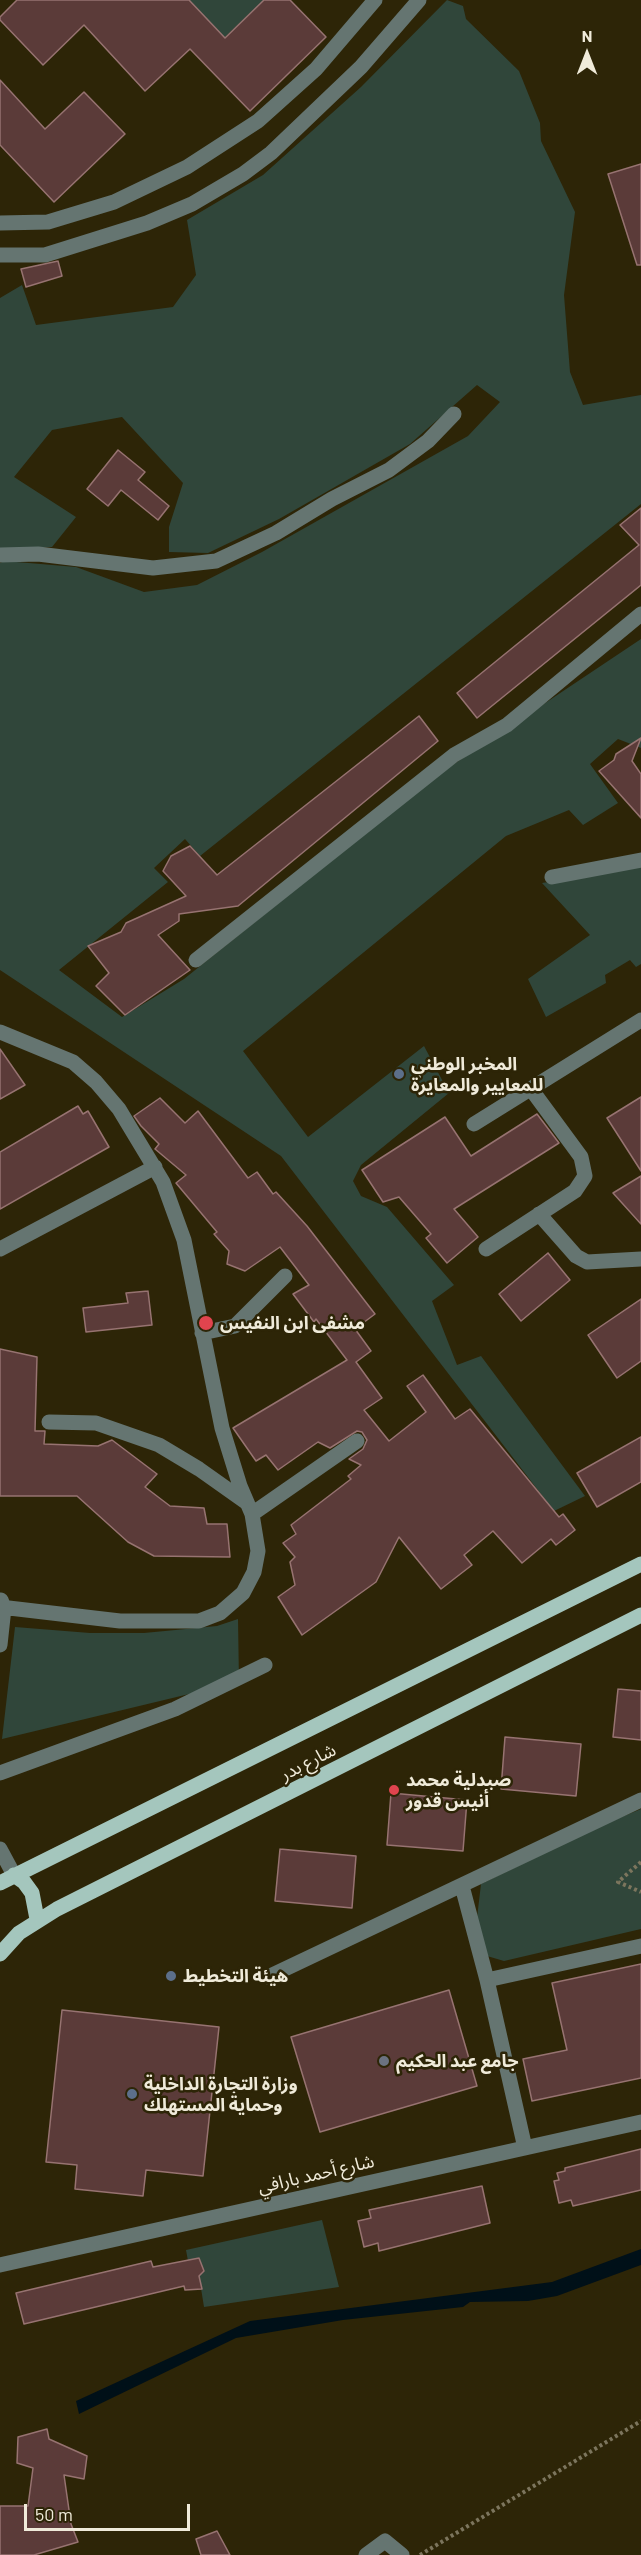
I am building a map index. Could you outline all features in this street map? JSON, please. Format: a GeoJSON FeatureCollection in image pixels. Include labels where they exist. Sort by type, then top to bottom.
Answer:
{"type":"FeatureCollection","features":[{"type":"Feature","properties":{"kind":"main road","name":"شارع بدر"},"geometry":{"type":"LineString","coordinates":[[0,1883],[639,1564]]}},
{"type":"Feature","properties":{"kind":"main road","name":"شارع بدر"},"geometry":{"type":"LineString","coordinates":[[0,1954],[37,1919],[641,1615]]}},
{"type":"Feature","properties":{"kind":"main road"},"geometry":{"type":"LineString","coordinates":[[14,1875],[24,1882],[32,1893],[37,1919]]}},
{"type":"Feature","properties":{"kind":"street"},"geometry":{"type":"LineString","coordinates":[[0,223],[48,222],[114,202],[187,167],[258,121],[316,69],[375,0]]}},
{"type":"Feature","properties":{"kind":"street"},"geometry":{"type":"LineString","coordinates":[[0,255],[45,255],[147,224],[192,204],[243,174],[272,153],[361,67],[419,0]]}},
{"type":"Feature","properties":{"kind":"street"},"geometry":{"type":"LineString","coordinates":[[0,555],[38,554],[153,568],[216,561],[276,533],[332,499],[389,470],[428,441],[454,414]]}},
{"type":"Feature","properties":{"kind":"street"},"geometry":{"type":"LineString","coordinates":[[196,960],[454,755],[507,724],[641,614]]}},
{"type":"Feature","properties":{"kind":"street"},"geometry":{"type":"LineString","coordinates":[[552,877],[641,860]]}},
{"type":"Feature","properties":{"kind":"street"},"geometry":{"type":"LineString","coordinates":[[474,1124],[641,1020]]}},
{"type":"Feature","properties":{"kind":"street"},"geometry":{"type":"LineString","coordinates":[[0,1032],[73,1062],[96,1082],[119,1109],[155,1167],[173,1206],[184,1240],[222,1428],[250,1509],[258,1551],[254,1572],[243,1593],[220,1612],[199,1621],[120,1621],[1,1604],[0,1645]]}},
{"type":"Feature","properties":{"kind":"street"},"geometry":{"type":"LineString","coordinates":[[486,1249],[579,1187],[585,1169],[581,1156],[531,1089]]}},
{"type":"Feature","properties":{"kind":"street"},"geometry":{"type":"LineString","coordinates":[[0,1249],[155,1167]]}},
{"type":"Feature","properties":{"kind":"street"},"geometry":{"type":"LineString","coordinates":[[538,1215],[576,1256],[587,1263],[641,1259]]}},
{"type":"Feature","properties":{"kind":"street"},"geometry":{"type":"LineString","coordinates":[[202,1333],[235,1326],[285,1276]]}},
{"type":"Feature","properties":{"kind":"street"},"geometry":{"type":"LineString","coordinates":[[49,1422],[96,1423],[159,1444],[199,1468],[250,1509]]}},
{"type":"Feature","properties":{"kind":"street"},"geometry":{"type":"LineString","coordinates":[[250,1509],[357,1441]]}},
{"type":"Feature","properties":{"kind":"street"},"geometry":{"type":"LineString","coordinates":[[0,1773],[175,1709],[265,1665]]}},
{"type":"Feature","properties":{"kind":"street"},"geometry":{"type":"LineString","coordinates":[[268,1977],[641,1800]]}},
{"type":"Feature","properties":{"kind":"street"},"geometry":{"type":"LineString","coordinates":[[0,1849],[14,1875]]}},
{"type":"Feature","properties":{"kind":"street"},"geometry":{"type":"LineString","coordinates":[[462,1886],[487,1980],[525,2148]]}},
{"type":"Feature","properties":{"kind":"street"},"geometry":{"type":"LineString","coordinates":[[487,1980],[641,1946]]}},
{"type":"Feature","properties":{"kind":"street","name":"شارع أحمد بارافي"},"geometry":{"type":"LineString","coordinates":[[0,2265],[641,2122]]}},
{"type":"Feature","properties":{"kind":"street"},"geometry":{"type":"LineString","coordinates":[[366,2555],[385,2541],[402,2555]]}},
{"type":"Feature","properties":{"kind":"path"},"geometry":{"type":"LineString","coordinates":[[641,1862],[618,1882],[641,1892]]}},
{"type":"Feature","properties":{"kind":"path"},"geometry":{"type":"LineString","coordinates":[[420,2555],[641,2421]]}},
{"type":"Feature","properties":{"kind":"green space"},"geometry":{"type":"Polygon","coordinates":[[[189,0],[264,0],[224,38],[189,0]]]}},
{"type":"Feature","properties":{"kind":"green space"},"geometry":{"type":"Polygon","coordinates":[[[447,0],[463,6],[466,19],[519,71],[540,123],[541,141],[575,212],[564,295],[570,372],[583,405],[641,395],[641,504],[200,856],[185,839],[154,868],[168,882],[59,970],[122,1017],[184,979],[442,772],[641,639],[641,748],[618,739],[590,764],[618,803],[583,825],[569,810],[506,836],[243,1051],[308,1137],[424,1046],[449,1093],[361,1165],[353,1181],[361,1196],[387,1207],[454,1285],[432,1301],[457,1365],[481,1356],[585,1496],[554,1511],[281,1156],[0,970],[0,563],[5,561],[76,567],[144,592],[197,585],[262,552],[468,436],[500,402],[477,385],[410,444],[279,519],[208,553],[169,552],[169,527],[183,483],[122,417],[52,430],[14,477],[76,517],[52,547],[0,549],[0,298],[22,285],[36,325],[173,307],[196,275],[187,220],[263,175],[361,87],[447,0]]]}},
{"type":"Feature","properties":{"kind":"green space"},"geometry":{"type":"Polygon","coordinates":[[[641,867],[641,964],[636,967],[630,960],[605,975],[606,983],[546,1017],[528,979],[590,935],[542,883],[641,867]]]}},
{"type":"Feature","properties":{"kind":"green space"},"geometry":{"type":"Polygon","coordinates":[[[238,1619],[239,1682],[2,1739],[15,1627],[90,1633],[144,1633],[217,1626],[238,1619]]]}},
{"type":"Feature","properties":{"kind":"green space"},"geometry":{"type":"Polygon","coordinates":[[[641,1809],[641,1929],[504,1961],[487,1956],[477,1918],[481,1884],[600,1826],[641,1809]]]}},
{"type":"Feature","properties":{"kind":"green space"},"geometry":{"type":"Polygon","coordinates":[[[322,2220],[339,2287],[204,2307],[199,2276],[204,2271],[199,2258],[188,2261],[186,2250],[322,2220]]]}},
{"type":"Feature","properties":{"kind":"shaded area"},"geometry":{"type":"Polygon","coordinates":[[[641,2249],[641,2265],[557,2296],[528,2301],[470,2302],[463,2307],[343,2320],[236,2338],[79,2414],[76,2401],[250,2321],[552,2282],[641,2249]]]}},
{"type":"Feature","properties":{"kind":"building"},"geometry":{"type":"Polygon","coordinates":[[[17,0],[189,0],[225,38],[264,0],[290,0],[326,37],[250,111],[190,49],[145,91],[84,25],[43,65],[0,20],[0,17],[17,0]]]}},
{"type":"Feature","properties":{"kind":"building"},"geometry":{"type":"Polygon","coordinates":[[[0,80],[45,129],[84,92],[125,134],[54,202],[0,145],[0,80]]]}},
{"type":"Feature","properties":{"kind":"building"},"geometry":{"type":"Polygon","coordinates":[[[641,164],[641,265],[637,265],[608,174],[641,164]]]}},
{"type":"Feature","properties":{"kind":"building"},"geometry":{"type":"Polygon","coordinates":[[[58,261],[62,276],[26,287],[21,269],[58,261]]]}},
{"type":"Feature","properties":{"kind":"building"},"geometry":{"type":"Polygon","coordinates":[[[118,450],[145,472],[138,480],[169,506],[158,520],[121,490],[108,506],[87,489],[118,450]]]}},
{"type":"Feature","properties":{"kind":"building"},"geometry":{"type":"Polygon","coordinates":[[[641,508],[641,585],[477,718],[457,693],[639,545],[620,525],[641,508]]]}},
{"type":"Feature","properties":{"kind":"building"},"geometry":{"type":"Polygon","coordinates":[[[419,716],[438,741],[238,906],[179,914],[179,921],[158,935],[190,970],[125,1015],[96,986],[109,973],[88,946],[121,932],[126,923],[186,896],[163,871],[171,856],[190,846],[217,875],[419,716]]]}},
{"type":"Feature","properties":{"kind":"building"},"geometry":{"type":"Polygon","coordinates":[[[641,738],[632,761],[641,774],[641,818],[599,771],[614,760],[616,754],[641,738]]]}},
{"type":"Feature","properties":{"kind":"building"},"geometry":{"type":"Polygon","coordinates":[[[0,1049],[25,1085],[0,1099],[0,1049]]]}},
{"type":"Feature","properties":{"kind":"building"},"geometry":{"type":"Polygon","coordinates":[[[641,1097],[641,1171],[607,1118],[641,1097]]]}},
{"type":"Feature","properties":{"kind":"building"},"geometry":{"type":"Polygon","coordinates":[[[160,1098],[185,1123],[198,1111],[248,1178],[257,1172],[273,1194],[276,1192],[307,1226],[375,1314],[355,1329],[371,1351],[356,1362],[382,1398],[364,1410],[389,1441],[426,1412],[407,1386],[423,1375],[455,1419],[470,1409],[559,1517],[563,1514],[575,1530],[556,1545],[551,1539],[522,1563],[493,1531],[464,1555],[472,1565],[441,1589],[399,1537],[376,1582],[302,1635],[278,1597],[295,1585],[290,1562],[295,1557],[283,1543],[296,1534],[291,1525],[351,1479],[348,1476],[361,1465],[349,1459],[363,1449],[367,1440],[362,1432],[357,1431],[330,1448],[318,1442],[278,1470],[266,1455],[256,1461],[233,1428],[347,1360],[316,1319],[314,1322],[293,1294],[309,1285],[280,1247],[245,1271],[227,1264],[229,1251],[214,1234],[217,1232],[176,1183],[186,1175],[155,1149],[159,1144],[134,1116],[160,1098]]]}},
{"type":"Feature","properties":{"kind":"building"},"geometry":{"type":"Polygon","coordinates":[[[78,1106],[83,1114],[88,1111],[109,1147],[0,1209],[0,1152],[78,1106]]]}},
{"type":"Feature","properties":{"kind":"building"},"geometry":{"type":"Polygon","coordinates":[[[537,1114],[559,1143],[454,1209],[478,1237],[447,1263],[426,1238],[431,1234],[399,1197],[383,1202],[362,1170],[445,1117],[471,1156],[537,1114]]]}},
{"type":"Feature","properties":{"kind":"building"},"geometry":{"type":"Polygon","coordinates":[[[641,1176],[641,1224],[613,1193],[641,1176]]]}},
{"type":"Feature","properties":{"kind":"building"},"geometry":{"type":"Polygon","coordinates":[[[548,1253],[570,1280],[521,1321],[499,1294],[548,1253]]]}},
{"type":"Feature","properties":{"kind":"building"},"geometry":{"type":"Polygon","coordinates":[[[148,1291],[152,1325],[86,1332],[83,1308],[128,1303],[126,1293],[148,1291]]]}},
{"type":"Feature","properties":{"kind":"building"},"geometry":{"type":"Polygon","coordinates":[[[641,1299],[641,1361],[617,1378],[588,1335],[641,1299]]]}},
{"type":"Feature","properties":{"kind":"building"},"geometry":{"type":"Polygon","coordinates":[[[0,1349],[37,1357],[35,1431],[45,1431],[44,1444],[98,1446],[112,1440],[157,1474],[145,1487],[170,1506],[204,1508],[207,1524],[227,1524],[230,1557],[154,1556],[128,1542],[77,1496],[0,1496],[0,1349]]]}},
{"type":"Feature","properties":{"kind":"building"},"geometry":{"type":"Polygon","coordinates":[[[641,1437],[641,1482],[597,1507],[577,1473],[641,1437]]]}},
{"type":"Feature","properties":{"kind":"building"},"geometry":{"type":"Polygon","coordinates":[[[618,1689],[641,1691],[641,1740],[613,1737],[618,1689]]]}},
{"type":"Feature","properties":{"kind":"building"},"geometry":{"type":"Polygon","coordinates":[[[505,1737],[581,1744],[576,1796],[501,1789],[505,1737]]]}},
{"type":"Feature","properties":{"kind":"building"},"geometry":{"type":"Polygon","coordinates":[[[391,1793],[467,1800],[463,1851],[387,1845],[391,1793]]]}},
{"type":"Feature","properties":{"kind":"building"},"geometry":{"type":"Polygon","coordinates":[[[280,1849],[356,1856],[352,1908],[275,1901],[280,1849]]]}},
{"type":"Feature","properties":{"kind":"building"},"geometry":{"type":"Polygon","coordinates":[[[641,1964],[641,2078],[532,2101],[523,2059],[567,2050],[552,1983],[641,1964]]]}},
{"type":"Feature","properties":{"kind":"building","name":"جامع عبد الحكيم"},"geometry":{"type":"Polygon","coordinates":[[[449,1990],[477,2086],[320,2132],[291,2037],[449,1990]]]}},
{"type":"Feature","properties":{"kind":"building","name":"وزارة التجارة الداخلية وحماية المستهلك"},"geometry":{"type":"Polygon","coordinates":[[[62,2010],[219,2027],[203,2176],[146,2170],[143,2196],[75,2189],[77,2165],[46,2162],[62,2010]]]}},
{"type":"Feature","properties":{"kind":"building"},"geometry":{"type":"Polygon","coordinates":[[[641,2149],[641,2190],[573,2206],[571,2200],[559,2203],[554,2181],[559,2180],[557,2173],[565,2171],[565,2168],[641,2149]]]}},
{"type":"Feature","properties":{"kind":"building"},"geometry":{"type":"Polygon","coordinates":[[[482,2186],[490,2223],[379,2251],[378,2243],[364,2247],[358,2221],[371,2218],[369,2210],[482,2186]]]}},
{"type":"Feature","properties":{"kind":"building"},"geometry":{"type":"Polygon","coordinates":[[[199,2258],[204,2271],[199,2276],[202,2289],[185,2290],[184,2286],[24,2324],[16,2293],[151,2261],[153,2267],[199,2258]]]}},
{"type":"Feature","properties":{"kind":"building"},"geometry":{"type":"Polygon","coordinates":[[[47,2429],[49,2439],[87,2456],[84,2479],[64,2475],[71,2524],[78,2542],[34,2555],[0,2555],[0,2506],[28,2506],[33,2468],[17,2463],[18,2437],[47,2429]]]}},
{"type":"Feature","properties":{"kind":"building"},"geometry":{"type":"Polygon","coordinates":[[[217,2531],[230,2555],[201,2555],[196,2539],[217,2531]]]}},
{"type":"Feature","properties":{"kind":"place","name":"المخبر الوطني للمعايير والمعايرة"},"geometry":{"type":"Point","coordinates":[399,1074]}},
{"type":"Feature","properties":{"kind":"place","name":"مشفى ابن النفيس"},"geometry":{"type":"Point","coordinates":[206,1323]}},
{"type":"Feature","properties":{"kind":"place","name":"صيدلية محمد أنيس قدور"},"geometry":{"type":"Point","coordinates":[394,1790]}},
{"type":"Feature","properties":{"kind":"place","name":"هيئة التخطيط"},"geometry":{"type":"Point","coordinates":[171,1976]}},
{"type":"Feature","properties":{"kind":"place","name":"جامع عبد الحكيم"},"geometry":{"type":"Point","coordinates":[384,2061]}},
{"type":"Feature","properties":{"kind":"place","name":"وزارة التجارة الداخلية وحماية المستهلك"},"geometry":{"type":"Point","coordinates":[132,2094]}}]}
